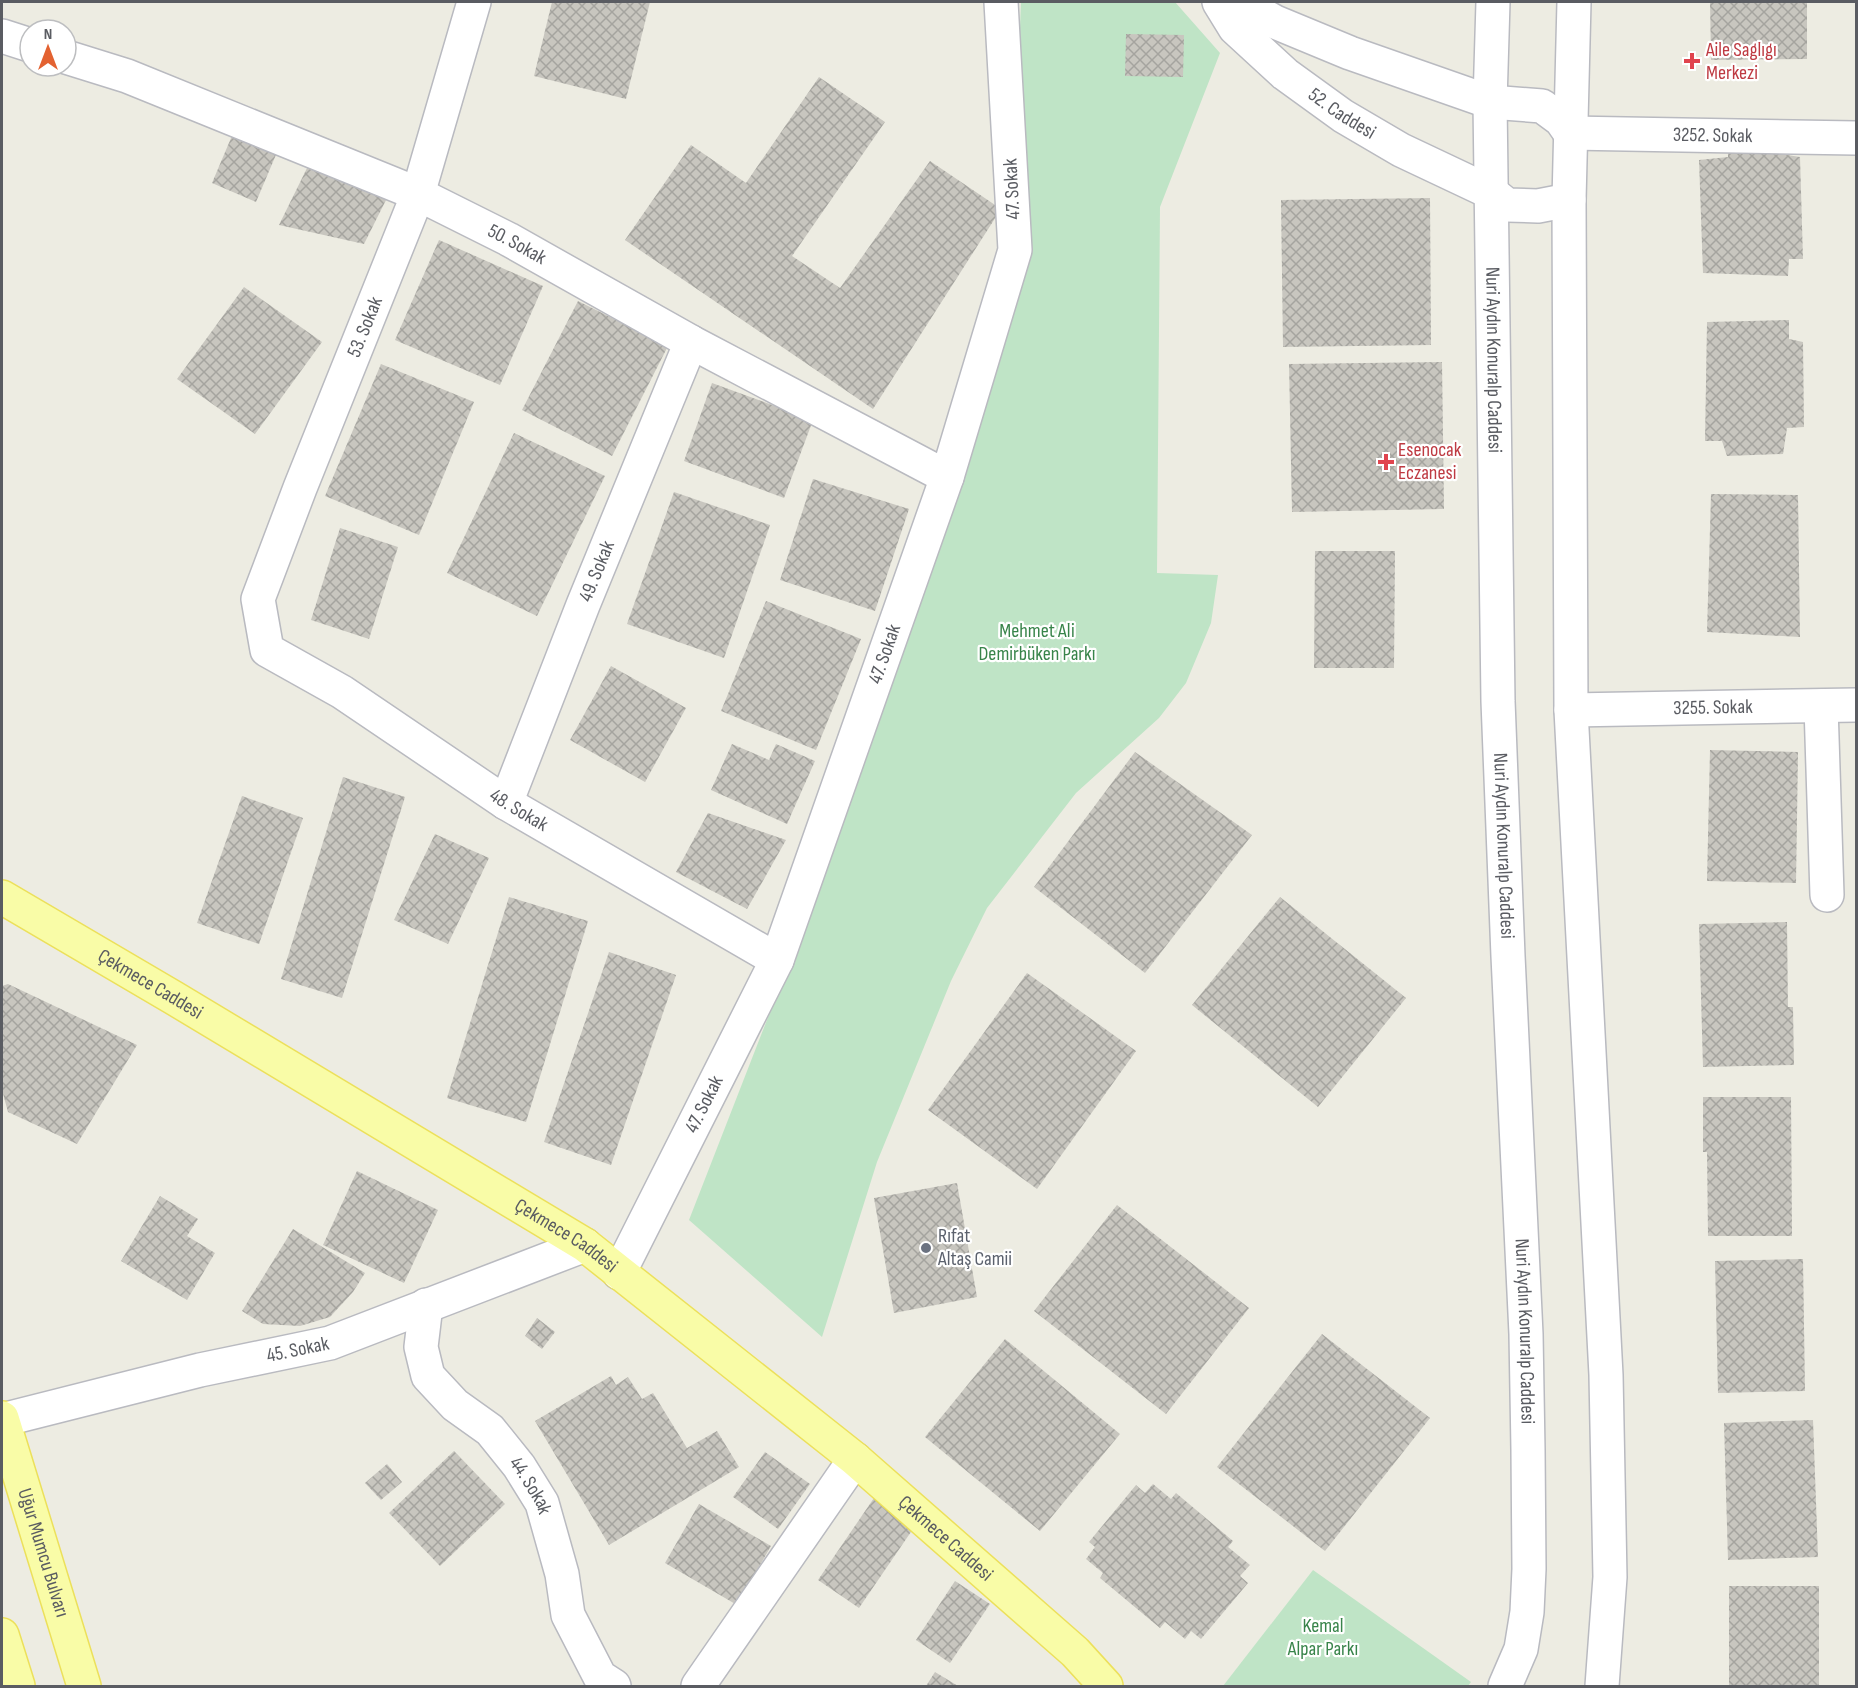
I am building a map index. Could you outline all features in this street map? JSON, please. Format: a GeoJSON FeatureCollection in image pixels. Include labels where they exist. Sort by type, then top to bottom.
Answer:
{"type":"FeatureCollection","features":[{"type":"Feature","properties":{"kind":"main road","name":"Çekmece Caddesi"},"geometry":{"type":"LineString","coordinates":[[2,897],[585,1245],[855,1459],[1075,1652],[1106,1686]]}},
{"type":"Feature","properties":{"kind":"main road","name":"Uğur Mumcu Bulvarı"},"geometry":{"type":"LineString","coordinates":[[2,1419],[84,1686]]}},
{"type":"Feature","properties":{"kind":"main road"},"geometry":{"type":"LineString","coordinates":[[2,1635],[18,1686]]}},
{"type":"Feature","properties":{"kind":"main road","name":"Çekmece Caddesi"},"geometry":{"type":"LineString","coordinates":[[1075,1652],[1128,1686]]}},
{"type":"Feature","properties":{"kind":"street","name":"53. Sokak"},"geometry":{"type":"LineString","coordinates":[[267,651],[258,599],[418,194],[474,2]]}},
{"type":"Feature","properties":{"kind":"street","name":"47. Sokak"},"geometry":{"type":"LineString","coordinates":[[619,1273],[777,960],[947,477],[1015,250],[1001,2]]}},
{"type":"Feature","properties":{"kind":"street","name":"52. Caddesi"},"geometry":{"type":"LineString","coordinates":[[1219,2],[1235,28],[1285,74],[1343,116],[1406,153],[1492,193],[1508,205],[1538,206],[1569,200]]}},
{"type":"Feature","properties":{"kind":"street"},"geometry":{"type":"LineString","coordinates":[[1240,2],[1275,22],[1350,53],[1490,102],[1542,106],[1561,120],[1570,133]]}},
{"type":"Feature","properties":{"kind":"street","name":"Nuri Aydın Konuralp Caddesi"},"geometry":{"type":"LineString","coordinates":[[1494,2],[1490,102],[1498,701],[1526,1334],[1529,1569],[1527,1612],[1521,1648],[1505,1686]]}},
{"type":"Feature","properties":{"kind":"street"},"geometry":{"type":"LineString","coordinates":[[1574,2],[1569,200],[1571,710],[1606,1375],[1610,1577],[1602,1686]]}},
{"type":"Feature","properties":{"kind":"street"},"geometry":{"type":"LineString","coordinates":[[2,36],[18,41]]}},
{"type":"Feature","properties":{"kind":"street","name":"50. Sokak"},"geometry":{"type":"LineString","coordinates":[[78,61],[127,76],[418,194],[508,239],[691,342],[947,477]]}},
{"type":"Feature","properties":{"kind":"street","name":"3252. Sokak"},"geometry":{"type":"LineString","coordinates":[[1570,133],[1857,138]]}},
{"type":"Feature","properties":{"kind":"street","name":"49. Sokak"},"geometry":{"type":"LineString","coordinates":[[506,803],[583,604],[691,342]]}},
{"type":"Feature","properties":{"kind":"street","name":"48. Sokak"},"geometry":{"type":"LineString","coordinates":[[267,651],[342,692],[506,803],[777,960]]}},
{"type":"Feature","properties":{"kind":"street","name":"3255. Sokak"},"geometry":{"type":"LineString","coordinates":[[1571,710],[1857,705]]}},
{"type":"Feature","properties":{"kind":"street"},"geometry":{"type":"LineString","coordinates":[[1821,706],[1827,895]]}},
{"type":"Feature","properties":{"kind":"street","name":"45. Sokak"},"geometry":{"type":"LineString","coordinates":[[2,1419],[200,1370],[330,1343],[585,1245]]}},
{"type":"Feature","properties":{"kind":"street","name":"44. Sokak"},"geometry":{"type":"LineString","coordinates":[[426,1305],[421,1347],[428,1376],[454,1405],[490,1430],[519,1466],[542,1503],[562,1574],[568,1615],[600,1677],[614,1686]]}},
{"type":"Feature","properties":{"kind":"street"},"geometry":{"type":"LineString","coordinates":[[698,1686],[855,1459]]}},
{"type":"Feature","properties":{"kind":"green space","name":"Mehmet Ali Demirbüken Parkı"},"geometry":{"type":"Polygon","coordinates":[[[1021,2],[1175,2],[1220,53],[1160,207],[1157,573],[1218,575],[1211,623],[1186,683],[1159,718],[1076,793],[987,908],[951,981],[877,1162],[822,1337],[689,1220],[841,830],[1012,229],[1021,2]]]}},
{"type":"Feature","properties":{"kind":"green space","name":"Kemal Alpar Parkı"},"geometry":{"type":"Polygon","coordinates":[[[1313,1570],[1471,1682],[1468,1686],[1223,1686],[1313,1570]]]}},
{"type":"Feature","properties":{"kind":"building"},"geometry":{"type":"Polygon","coordinates":[[[552,2],[650,2],[626,99],[534,76],[552,2]]]}},
{"type":"Feature","properties":{"kind":"building"},"geometry":{"type":"Polygon","coordinates":[[[1710,2],[1807,2],[1807,59],[1711,60],[1710,2]]]}},
{"type":"Feature","properties":{"kind":"building"},"geometry":{"type":"Polygon","coordinates":[[[1126,34],[1184,35],[1183,77],[1125,76],[1126,34]]]}},
{"type":"Feature","properties":{"kind":"building"},"geometry":{"type":"Polygon","coordinates":[[[819,77],[885,122],[792,256],[840,288],[930,161],[1001,209],[873,409],[625,240],[691,145],[746,183],[819,77]]]}},
{"type":"Feature","properties":{"kind":"building"},"geometry":{"type":"Polygon","coordinates":[[[234,131],[278,150],[256,202],[212,183],[234,131]]]}},
{"type":"Feature","properties":{"kind":"building"},"geometry":{"type":"Polygon","coordinates":[[[1728,141],[1781,141],[1781,154],[1800,157],[1803,259],[1789,259],[1788,276],[1703,273],[1699,160],[1728,157],[1728,141]]]}},
{"type":"Feature","properties":{"kind":"building"},"geometry":{"type":"Polygon","coordinates":[[[310,162],[386,200],[364,244],[279,225],[310,162]]]}},
{"type":"Feature","properties":{"kind":"building"},"geometry":{"type":"Polygon","coordinates":[[[1430,198],[1431,345],[1283,347],[1281,200],[1430,198]]]}},
{"type":"Feature","properties":{"kind":"building"},"geometry":{"type":"Polygon","coordinates":[[[439,240],[543,286],[500,385],[395,340],[439,240]]]}},
{"type":"Feature","properties":{"kind":"building"},"geometry":{"type":"Polygon","coordinates":[[[244,287],[322,342],[255,434],[177,379],[244,287]]]}},
{"type":"Feature","properties":{"kind":"building"},"geometry":{"type":"Polygon","coordinates":[[[578,301],[668,346],[612,456],[522,410],[578,301]]]}},
{"type":"Feature","properties":{"kind":"building"},"geometry":{"type":"Polygon","coordinates":[[[1789,320],[1789,339],[1803,342],[1804,427],[1787,428],[1783,454],[1727,456],[1722,441],[1705,441],[1707,322],[1789,320]]]}},
{"type":"Feature","properties":{"kind":"building"},"geometry":{"type":"Polygon","coordinates":[[[1442,362],[1444,509],[1292,512],[1289,364],[1442,362]]]}},
{"type":"Feature","properties":{"kind":"building"},"geometry":{"type":"Polygon","coordinates":[[[381,364],[474,402],[419,535],[325,496],[381,364]]]}},
{"type":"Feature","properties":{"kind":"building"},"geometry":{"type":"Polygon","coordinates":[[[712,383],[813,420],[784,498],[684,461],[712,383]]]}},
{"type":"Feature","properties":{"kind":"building"},"geometry":{"type":"Polygon","coordinates":[[[514,433],[605,476],[537,616],[447,573],[514,433]]]}},
{"type":"Feature","properties":{"kind":"building"},"geometry":{"type":"Polygon","coordinates":[[[813,479],[909,509],[875,611],[780,580],[813,479]]]}},
{"type":"Feature","properties":{"kind":"building"},"geometry":{"type":"Polygon","coordinates":[[[674,492],[770,525],[724,658],[627,624],[674,492]]]}},
{"type":"Feature","properties":{"kind":"building"},"geometry":{"type":"Polygon","coordinates":[[[1711,494],[1798,495],[1800,637],[1707,632],[1711,494]]]}},
{"type":"Feature","properties":{"kind":"building"},"geometry":{"type":"Polygon","coordinates":[[[340,528],[398,547],[369,639],[311,620],[340,528]]]}},
{"type":"Feature","properties":{"kind":"building"},"geometry":{"type":"Polygon","coordinates":[[[1315,551],[1395,551],[1394,668],[1314,668],[1315,551]]]}},
{"type":"Feature","properties":{"kind":"building"},"geometry":{"type":"Polygon","coordinates":[[[766,601],[861,639],[816,750],[721,711],[766,601]]]}},
{"type":"Feature","properties":{"kind":"building"},"geometry":{"type":"Polygon","coordinates":[[[611,666],[686,708],[645,782],[570,740],[611,666]]]}},
{"type":"Feature","properties":{"kind":"building"},"geometry":{"type":"Polygon","coordinates":[[[732,744],[769,760],[776,744],[815,761],[787,824],[711,790],[732,744]]]}},
{"type":"Feature","properties":{"kind":"building"},"geometry":{"type":"Polygon","coordinates":[[[1710,750],[1798,752],[1796,883],[1707,881],[1710,750]]]}},
{"type":"Feature","properties":{"kind":"building"},"geometry":{"type":"Polygon","coordinates":[[[1135,752],[1252,835],[1145,973],[1034,887],[1135,752]]]}},
{"type":"Feature","properties":{"kind":"building"},"geometry":{"type":"Polygon","coordinates":[[[343,777],[405,797],[342,998],[281,979],[343,777]]]}},
{"type":"Feature","properties":{"kind":"building"},"geometry":{"type":"Polygon","coordinates":[[[242,796],[303,818],[259,944],[197,923],[242,796]]]}},
{"type":"Feature","properties":{"kind":"building"},"geometry":{"type":"Polygon","coordinates":[[[708,813],[786,840],[747,909],[676,872],[708,813]]]}},
{"type":"Feature","properties":{"kind":"building"},"geometry":{"type":"Polygon","coordinates":[[[435,834],[489,858],[448,944],[394,920],[435,834]]]}},
{"type":"Feature","properties":{"kind":"building"},"geometry":{"type":"Polygon","coordinates":[[[509,897],[588,921],[526,1122],[447,1098],[509,897]]]}},
{"type":"Feature","properties":{"kind":"building"},"geometry":{"type":"Polygon","coordinates":[[[1280,897],[1406,998],[1318,1107],[1192,1005],[1280,897]]]}},
{"type":"Feature","properties":{"kind":"building"},"geometry":{"type":"Polygon","coordinates":[[[1787,922],[1788,1007],[1793,1007],[1794,1065],[1703,1067],[1699,924],[1787,922]]]}},
{"type":"Feature","properties":{"kind":"building"},"geometry":{"type":"Polygon","coordinates":[[[609,952],[676,975],[611,1165],[544,1142],[609,952]]]}},
{"type":"Feature","properties":{"kind":"building"},"geometry":{"type":"Polygon","coordinates":[[[1027,973],[1136,1051],[1037,1189],[928,1110],[1027,973]]]}},
{"type":"Feature","properties":{"kind":"building"},"geometry":{"type":"Polygon","coordinates":[[[8,984],[137,1045],[77,1144],[8,1112],[2,1090],[2,986],[8,984]]]}},
{"type":"Feature","properties":{"kind":"building"},"geometry":{"type":"Polygon","coordinates":[[[1703,1097],[1791,1097],[1792,1236],[1708,1236],[1707,1152],[1703,1152],[1703,1097]]]}},
{"type":"Feature","properties":{"kind":"building"},"geometry":{"type":"Polygon","coordinates":[[[357,1171],[438,1210],[404,1283],[323,1245],[357,1171]]]}},
{"type":"Feature","properties":{"kind":"building","name":"Rıfat Altaş Camii"},"geometry":{"type":"Polygon","coordinates":[[[957,1183],[977,1297],[894,1313],[874,1198],[957,1183]]]}},
{"type":"Feature","properties":{"kind":"building"},"geometry":{"type":"Polygon","coordinates":[[[160,1196],[198,1219],[187,1236],[215,1253],[187,1300],[121,1261],[160,1196]]]}},
{"type":"Feature","properties":{"kind":"building"},"geometry":{"type":"Polygon","coordinates":[[[1117,1205],[1249,1308],[1166,1414],[1034,1311],[1117,1205]]]}},
{"type":"Feature","properties":{"kind":"building"},"geometry":{"type":"Polygon","coordinates":[[[293,1229],[365,1273],[353,1292],[330,1317],[300,1326],[263,1324],[242,1311],[293,1229]]]}},
{"type":"Feature","properties":{"kind":"building"},"geometry":{"type":"Polygon","coordinates":[[[1803,1259],[1805,1391],[1718,1393],[1715,1261],[1803,1259]]]}},
{"type":"Feature","properties":{"kind":"building"},"geometry":{"type":"Polygon","coordinates":[[[537,1318],[555,1332],[542,1349],[525,1336],[537,1318]]]}},
{"type":"Feature","properties":{"kind":"building"},"geometry":{"type":"Polygon","coordinates":[[[1322,1334],[1430,1418],[1325,1551],[1217,1467],[1322,1334]]]}},
{"type":"Feature","properties":{"kind":"building"},"geometry":{"type":"Polygon","coordinates":[[[1005,1339],[1120,1434],[1040,1531],[925,1437],[1005,1339]]]}},
{"type":"Feature","properties":{"kind":"building"},"geometry":{"type":"Polygon","coordinates":[[[611,1376],[616,1385],[628,1377],[642,1399],[653,1393],[687,1448],[717,1431],[739,1467],[609,1545],[535,1421],[611,1376]]]}},
{"type":"Feature","properties":{"kind":"building"},"geometry":{"type":"Polygon","coordinates":[[[1813,1420],[1818,1557],[1728,1560],[1724,1423],[1813,1420]]]}},
{"type":"Feature","properties":{"kind":"building"},"geometry":{"type":"Polygon","coordinates":[[[454,1451],[505,1504],[440,1566],[389,1513],[454,1451]]]}},
{"type":"Feature","properties":{"kind":"building"},"geometry":{"type":"Polygon","coordinates":[[[765,1452],[810,1484],[778,1529],[733,1497],[765,1452]]]}},
{"type":"Feature","properties":{"kind":"building"},"geometry":{"type":"Polygon","coordinates":[[[387,1464],[402,1482],[381,1500],[365,1483],[387,1464]]]}},
{"type":"Feature","properties":{"kind":"building"},"geometry":{"type":"Polygon","coordinates":[[[1153,1484],[1171,1499],[1176,1493],[1233,1541],[1228,1547],[1250,1565],[1240,1576],[1248,1583],[1201,1639],[1191,1631],[1185,1639],[1165,1622],[1160,1628],[1100,1578],[1103,1573],[1086,1559],[1095,1547],[1089,1542],[1136,1485],[1145,1493],[1153,1484]]]}},
{"type":"Feature","properties":{"kind":"building"},"geometry":{"type":"Polygon","coordinates":[[[874,1498],[915,1526],[859,1608],[818,1580],[874,1498]]]}},
{"type":"Feature","properties":{"kind":"building"},"geometry":{"type":"Polygon","coordinates":[[[699,1504],[771,1546],[737,1605],[665,1563],[699,1504]]]}},
{"type":"Feature","properties":{"kind":"building"},"geometry":{"type":"Polygon","coordinates":[[[955,1581],[990,1604],[950,1663],[916,1640],[955,1581]]]}},
{"type":"Feature","properties":{"kind":"building"},"geometry":{"type":"Polygon","coordinates":[[[1729,1586],[1819,1586],[1819,1686],[1729,1686],[1729,1586]]]}},
{"type":"Feature","properties":{"kind":"building"},"geometry":{"type":"Polygon","coordinates":[[[935,1672],[958,1686],[926,1686],[935,1672]]]}},
{"type":"Feature","properties":{"kind":"place","name":"Aile Saglıgı Merkezi"},"geometry":{"type":"Point","coordinates":[1692,61]}},
{"type":"Feature","properties":{"kind":"place","name":"Esenocak Eczanesi"},"geometry":{"type":"Point","coordinates":[1386,462]}},
{"type":"Feature","properties":{"kind":"place","name":"Rıfat Altaş Camii"},"geometry":{"type":"Point","coordinates":[926,1248]}}]}
